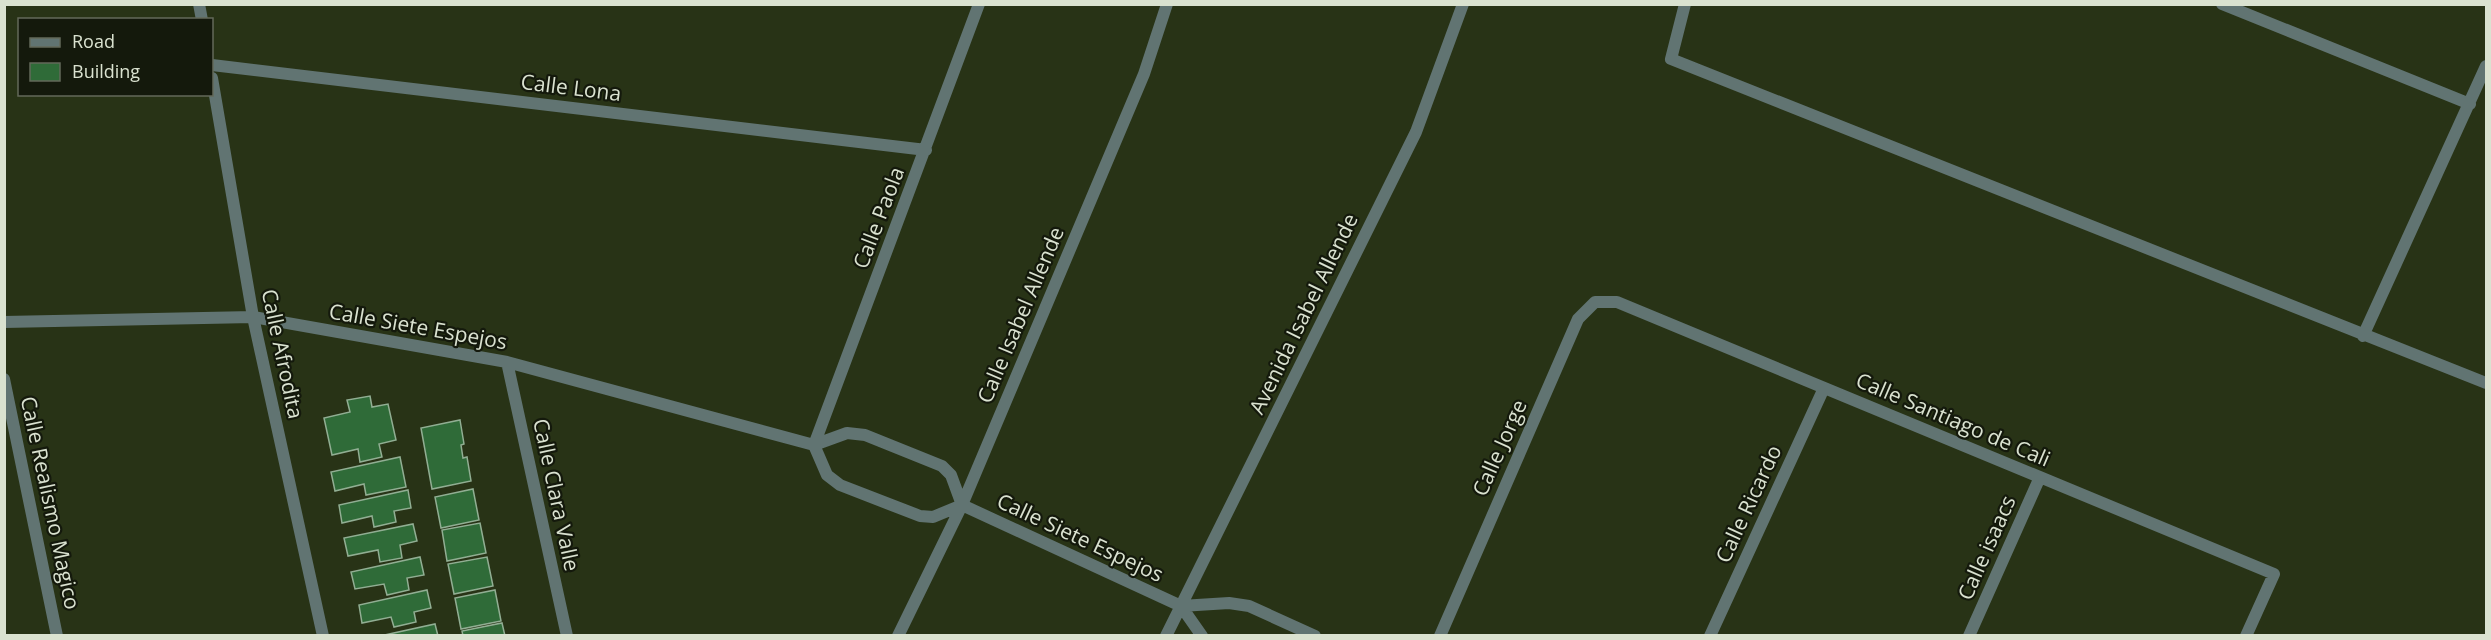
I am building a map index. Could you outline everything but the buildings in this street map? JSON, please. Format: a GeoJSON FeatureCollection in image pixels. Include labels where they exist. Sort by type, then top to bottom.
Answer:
{"type":"FeatureCollection","features":[{"type":"Feature","properties":{"kind":"street","name":"Calle Paola"},"geometry":{"type":"LineString","coordinates":[[814,445],[979,4]]}},
{"type":"Feature","properties":{"kind":"street","name":"Calle Isabel Allende"},"geometry":{"type":"LineString","coordinates":[[898,636],[962,505],[1144,74],[1167,4]]}},
{"type":"Feature","properties":{"kind":"street","name":"Avenida Isabel Allende"},"geometry":{"type":"LineString","coordinates":[[1166,636],[1416,132],[1463,4]]}},
{"type":"Feature","properties":{"kind":"street"},"geometry":{"type":"LineString","coordinates":[[1685,4],[1671,59],[2363,336],[2487,383]]}},
{"type":"Feature","properties":{"kind":"street"},"geometry":{"type":"LineString","coordinates":[[2222,4],[2470,104]]}},
{"type":"Feature","properties":{"kind":"street","name":"Calle Lona"},"geometry":{"type":"LineString","coordinates":[[213,65],[926,150]]}},
{"type":"Feature","properties":{"kind":"street"},"geometry":{"type":"LineString","coordinates":[[2363,336],[2487,66]]}},
{"type":"Feature","properties":{"kind":"street","name":"Calle Afrodita"},"geometry":{"type":"LineString","coordinates":[[213,84],[253,317],[323,636]]}},
{"type":"Feature","properties":{"kind":"street","name":"Calle Jorge"},"geometry":{"type":"LineString","coordinates":[[1440,636],[1578,320],[1595,302],[1617,302]]}},
{"type":"Feature","properties":{"kind":"street","name":"Calle Santiago de Cali"},"geometry":{"type":"LineString","coordinates":[[1617,302],[2274,574],[2246,636]]}},
{"type":"Feature","properties":{"kind":"street","name":"Calle Siete Espejos"},"geometry":{"type":"LineString","coordinates":[[4,322],[253,317],[507,362],[814,445]]}},
{"type":"Feature","properties":{"kind":"street","name":"Calle Clara Valle"},"geometry":{"type":"LineString","coordinates":[[507,362],[567,636]]}},
{"type":"Feature","properties":{"kind":"street","name":"Calle Realismo Magico"},"geometry":{"type":"LineString","coordinates":[[4,379],[57,636]]}},
{"type":"Feature","properties":{"kind":"street","name":"Calle Ricardo"},"geometry":{"type":"LineString","coordinates":[[1710,636],[1824,388]]}},
{"type":"Feature","properties":{"kind":"street"},"geometry":{"type":"LineString","coordinates":[[848,433],[865,435],[942,466],[951,475],[962,505],[933,517],[920,516],[840,485],[826,475],[814,445],[848,433]]}},
{"type":"Feature","properties":{"kind":"street","name":"Calle isaacs"},"geometry":{"type":"LineString","coordinates":[[1969,636],[2040,477]]}},
{"type":"Feature","properties":{"kind":"street","name":"Calle Siete Espejos"},"geometry":{"type":"LineString","coordinates":[[962,505],[1182,606]]}},
{"type":"Feature","properties":{"kind":"street"},"geometry":{"type":"LineString","coordinates":[[1182,606],[1229,603],[1249,606],[1315,636]]}},
{"type":"Feature","properties":{"kind":"street"},"geometry":{"type":"LineString","coordinates":[[1182,606],[1202,636]]}}]}
